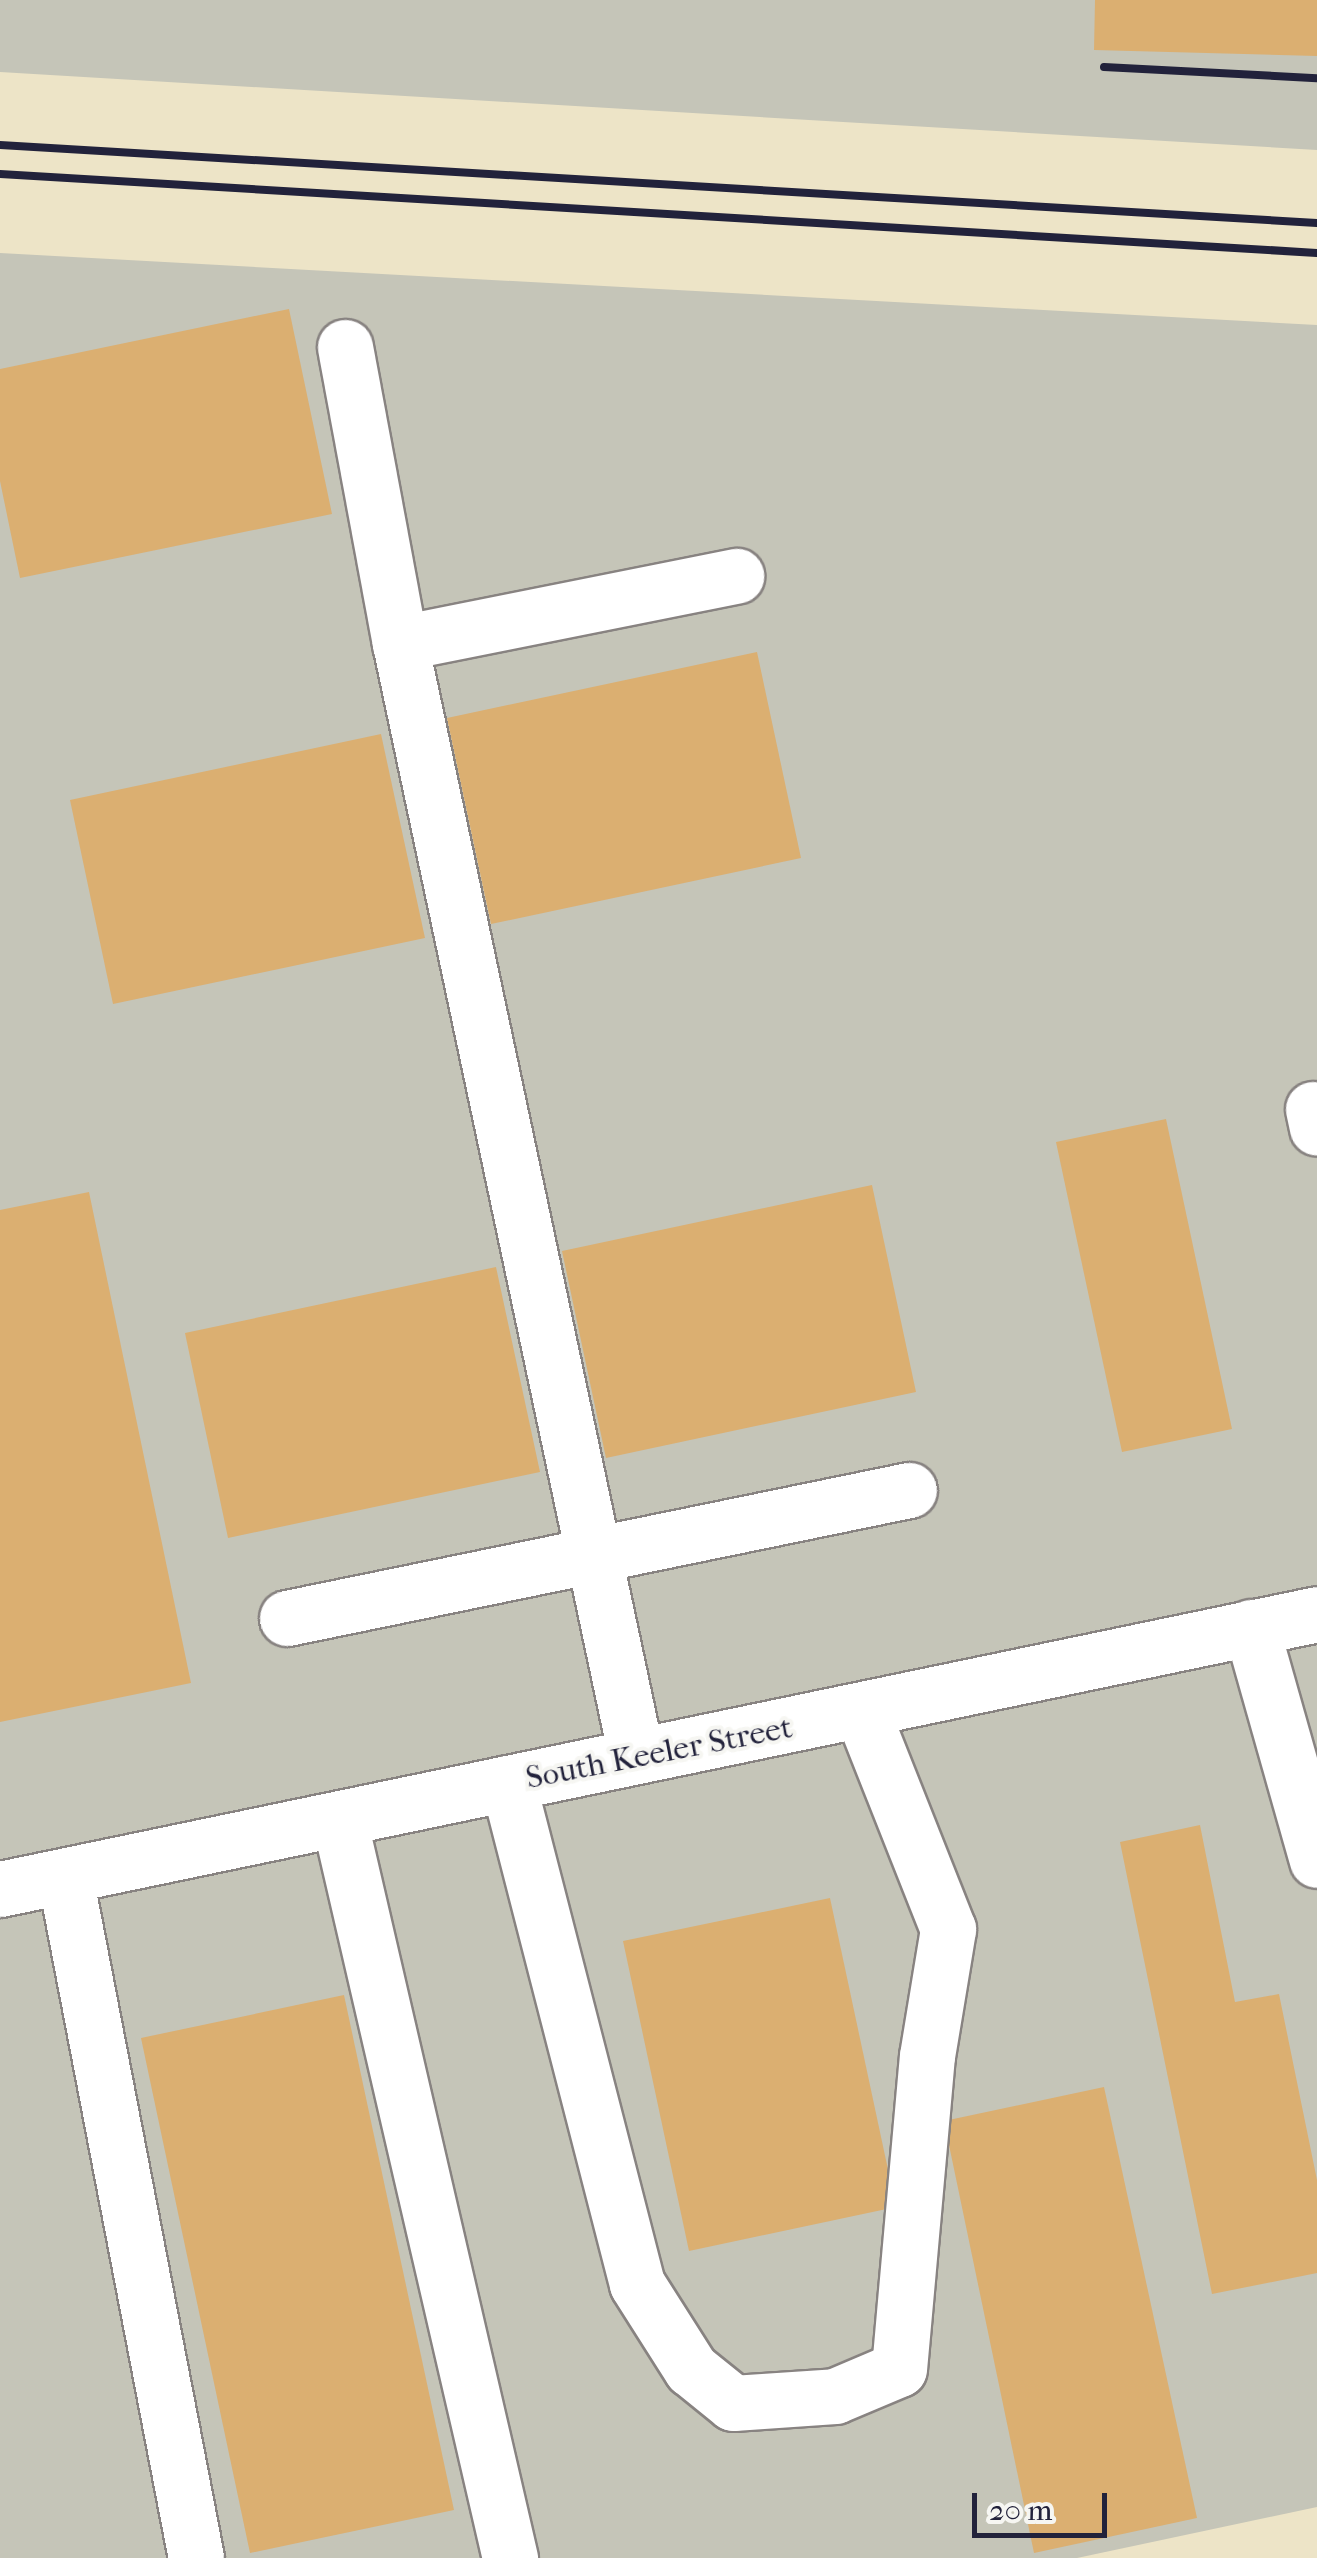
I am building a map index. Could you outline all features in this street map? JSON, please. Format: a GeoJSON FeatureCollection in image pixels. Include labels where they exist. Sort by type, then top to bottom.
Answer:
{"type":"FeatureCollection","features":[{"type":"Feature","properties":{"kind":"street"},"geometry":{"type":"LineString","coordinates":[[345,347],[400,643],[636,1755]]}},
{"type":"Feature","properties":{"kind":"street"},"geometry":{"type":"LineString","coordinates":[[400,643],[736,576]]}},
{"type":"Feature","properties":{"kind":"street"},"geometry":{"type":"LineString","coordinates":[[287,1618],[909,1490]]}},
{"type":"Feature","properties":{"kind":"street","name":"South Keeler Street"},"geometry":{"type":"LineString","coordinates":[[0,1889],[1317,1614]]}},
{"type":"Feature","properties":{"kind":"street"},"geometry":{"type":"LineString","coordinates":[[1251,1627],[1317,1860]]}},
{"type":"Feature","properties":{"kind":"street"},"geometry":{"type":"LineString","coordinates":[[508,1783],[637,2284],[691,2369],[733,2403],[834,2396],[899,2369],[926,2056],[948,1929],[862,1712]]}},
{"type":"Feature","properties":{"kind":"street"},"geometry":{"type":"LineString","coordinates":[[340,1819],[510,2558]]}},
{"type":"Feature","properties":{"kind":"street"},"geometry":{"type":"LineString","coordinates":[[64,1877],[196,2558]]}},
{"type":"Feature","properties":{"kind":"shaded area"},"geometry":{"type":"Polygon","coordinates":[[[0,0],[1317,0],[1317,150],[0,72],[0,0]]]}},
{"type":"Feature","properties":{"kind":"shaded area"},"geometry":{"type":"Polygon","coordinates":[[[0,253],[1317,325],[1317,2507],[1077,2558],[0,2558],[0,253]]]}},
{"type":"Feature","properties":{"kind":"building"},"geometry":{"type":"Polygon","coordinates":[[[1095,0],[1317,0],[1317,56],[1094,50],[1095,0]]]}},
{"type":"Feature","properties":{"kind":"building"},"geometry":{"type":"Polygon","coordinates":[[[289,309],[332,514],[20,578],[0,481],[0,369],[289,309]]]}},
{"type":"Feature","properties":{"kind":"building"},"geometry":{"type":"Polygon","coordinates":[[[757,652],[801,858],[491,924],[447,718],[757,652]]]}},
{"type":"Feature","properties":{"kind":"building"},"geometry":{"type":"Polygon","coordinates":[[[381,734],[425,938],[113,1004],[70,800],[381,734]]]}},
{"type":"Feature","properties":{"kind":"building"},"geometry":{"type":"Polygon","coordinates":[[[1166,1119],[1232,1429],[1122,1452],[1056,1142],[1166,1119]]]}},
{"type":"Feature","properties":{"kind":"building"},"geometry":{"type":"Polygon","coordinates":[[[872,1185],[916,1392],[606,1458],[562,1251],[872,1185]]]}},
{"type":"Feature","properties":{"kind":"building"},"geometry":{"type":"Polygon","coordinates":[[[89,1192],[191,1683],[0,1722],[0,1210],[89,1192]]]}},
{"type":"Feature","properties":{"kind":"building"},"geometry":{"type":"Polygon","coordinates":[[[496,1267],[540,1472],[228,1538],[185,1333],[496,1267]]]}},
{"type":"Feature","properties":{"kind":"building"},"geometry":{"type":"Polygon","coordinates":[[[1200,1825],[1235,2002],[1279,1994],[1317,2180],[1317,2273],[1212,2294],[1120,1842],[1200,1825]]]}},
{"type":"Feature","properties":{"kind":"building"},"geometry":{"type":"Polygon","coordinates":[[[830,1898],[896,2207],[689,2251],[623,1941],[830,1898]]]}},
{"type":"Feature","properties":{"kind":"building"},"geometry":{"type":"Polygon","coordinates":[[[344,1995],[454,2510],[250,2553],[141,2038],[344,1995]]]}},
{"type":"Feature","properties":{"kind":"building"},"geometry":{"type":"Polygon","coordinates":[[[1104,2087],[1197,2518],[1034,2553],[944,2121],[1104,2087]]]}},
{"type":"Feature","properties":{"kind":"railway"},"geometry":{"type":"LineString","coordinates":[[1104,67],[1317,78]]}},
{"type":"Feature","properties":{"kind":"railway"},"geometry":{"type":"LineString","coordinates":[[0,145],[1317,223]]}},
{"type":"Feature","properties":{"kind":"railway"},"geometry":{"type":"LineString","coordinates":[[0,174],[1317,253]]}}]}
